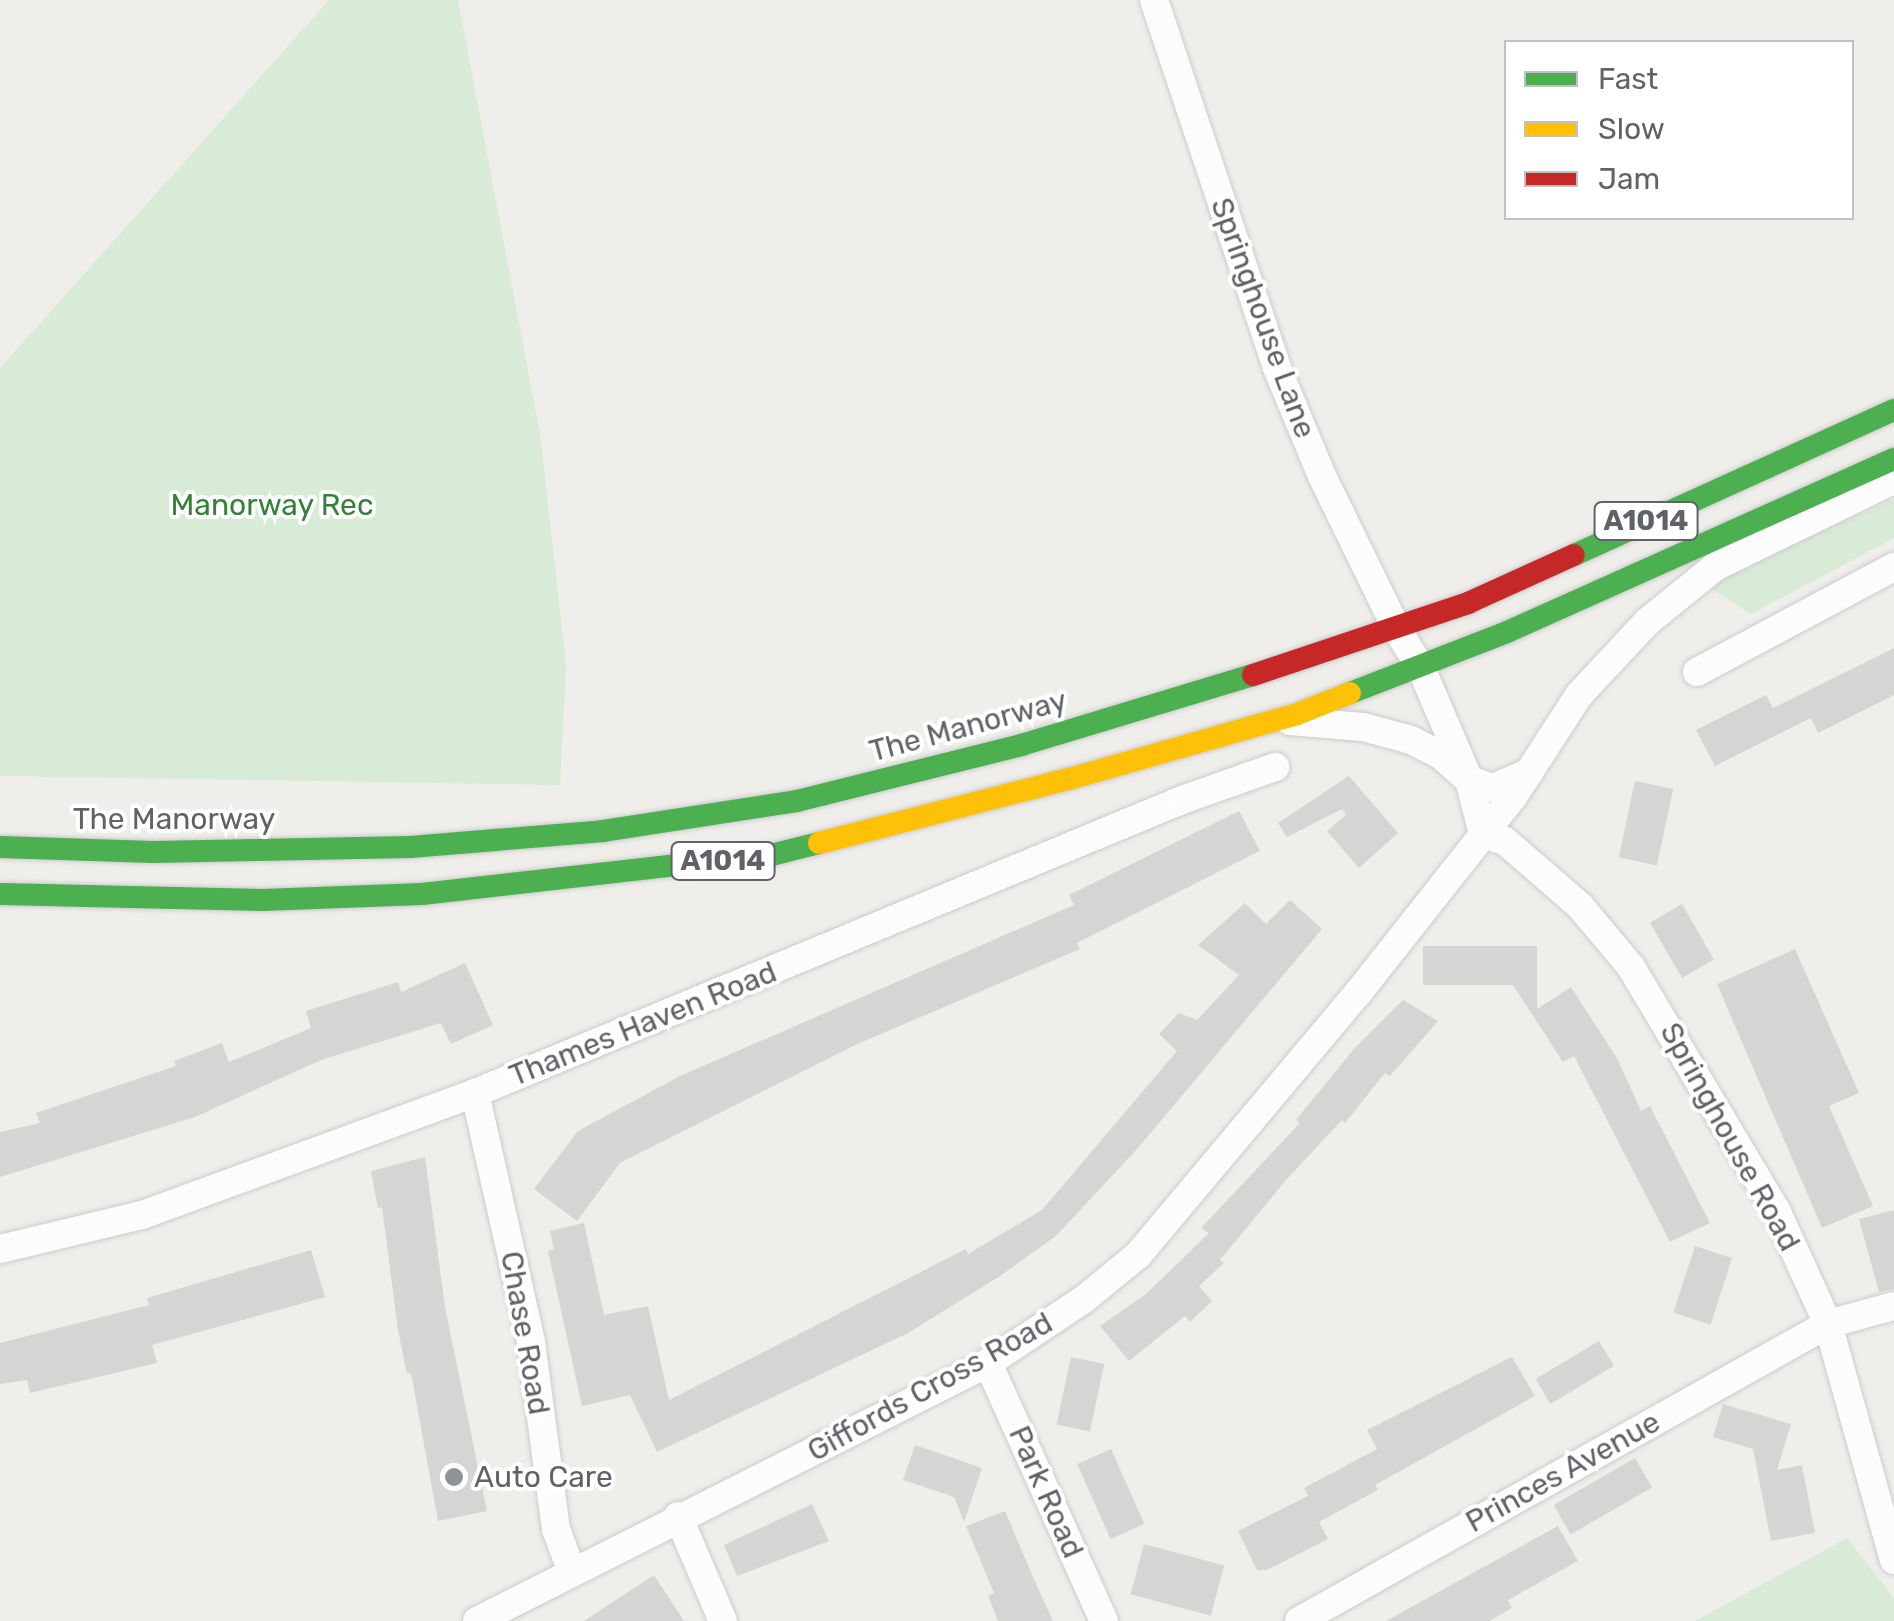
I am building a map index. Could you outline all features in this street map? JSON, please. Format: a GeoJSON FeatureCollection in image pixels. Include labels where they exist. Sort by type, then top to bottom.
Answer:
{"type":"FeatureCollection","features":[{"type":"Feature","properties":{"kind":"main road","name":"The Manorway"},"geometry":{"type":"LineString","coordinates":[[0,847],[154,852],[410,847],[603,831],[798,801],[1021,745],[1241,682],[1468,603],[1894,410]]}},
{"type":"Feature","properties":{"kind":"main road","name":"A1014"},"geometry":{"type":"LineString","coordinates":[[0,894],[246,900],[402,894],[548,883],[740,859],[1070,779],[1279,719],[1421,668],[1894,459]]}},
{"type":"Feature","properties":{"kind":"street","name":"Springhouse Lane"},"geometry":{"type":"LineString","coordinates":[[1154,0],[1277,368],[1322,476],[1396,628],[1421,668]]}},
{"type":"Feature","properties":{"kind":"street","name":"Giffords Cross Road"},"geometry":{"type":"LineString","coordinates":[[477,1621],[678,1516],[814,1453],[988,1363],[1083,1300],[1138,1255],[1358,993],[1530,772],[1580,695],[1680,592],[1715,568],[1894,480]]}},
{"type":"Feature","properties":{"kind":"street"},"geometry":{"type":"LineString","coordinates":[[1697,672],[1894,567]]}},
{"type":"Feature","properties":{"kind":"street"},"geometry":{"type":"LineString","coordinates":[[1421,668],[1469,780],[1483,834]]}},
{"type":"Feature","properties":{"kind":"street"},"geometry":{"type":"LineString","coordinates":[[1279,719],[1363,727],[1396,735],[1442,756],[1469,780],[1493,788],[1530,772]]}},
{"type":"Feature","properties":{"kind":"street","name":"Thames Haven Road"},"geometry":{"type":"LineString","coordinates":[[0,1249],[142,1215],[475,1093],[1182,800],[1275,768]]}},
{"type":"Feature","properties":{"kind":"street","name":"Springhouse Road"},"geometry":{"type":"LineString","coordinates":[[1483,834],[1505,841],[1580,906],[1631,966],[1776,1210],[1828,1324],[1894,1560]]}},
{"type":"Feature","properties":{"kind":"street","name":"Chase Road"},"geometry":{"type":"LineString","coordinates":[[475,1093],[531,1342],[556,1529],[572,1572]]}},
{"type":"Feature","properties":{"kind":"street","name":"Princes Avenue"},"geometry":{"type":"LineString","coordinates":[[1300,1621],[1828,1324],[1894,1306]]}},
{"type":"Feature","properties":{"kind":"street","name":"Park Road"},"geometry":{"type":"LineString","coordinates":[[988,1363],[1104,1621]]}},
{"type":"Feature","properties":{"kind":"street"},"geometry":{"type":"LineString","coordinates":[[678,1516],[723,1621]]}},
{"type":"Feature","properties":{"kind":"green space","name":"Manorway Rec"},"geometry":{"type":"Polygon","coordinates":[[[329,0],[458,0],[540,434],[566,664],[560,785],[0,776],[0,368],[329,0]]]}},
{"type":"Feature","properties":{"kind":"green space"},"geometry":{"type":"Polygon","coordinates":[[[1894,499],[1894,538],[1751,614],[1704,584],[1894,499]]]}},
{"type":"Feature","properties":{"kind":"green space"},"geometry":{"type":"Polygon","coordinates":[[[1847,1538],[1894,1598],[1894,1621],[1695,1621],[1847,1538]]]}},
{"type":"Feature","properties":{"kind":"building"},"geometry":{"type":"Polygon","coordinates":[[[1894,648],[1894,695],[1818,733],[1811,718],[1715,766],[1696,730],[1766,695],[1773,708],[1894,648]]]}},
{"type":"Feature","properties":{"kind":"building"},"geometry":{"type":"Polygon","coordinates":[[[1349,776],[1398,833],[1359,868],[1327,831],[1346,815],[1342,809],[1287,837],[1278,823],[1349,776]]]}},
{"type":"Feature","properties":{"kind":"building"},"geometry":{"type":"Polygon","coordinates":[[[1635,781],[1673,789],[1657,865],[1619,857],[1635,781]]]}},
{"type":"Feature","properties":{"kind":"building"},"geometry":{"type":"Polygon","coordinates":[[[1239,811],[1260,851],[1077,943],[1080,949],[855,1045],[620,1163],[577,1221],[534,1189],[578,1131],[680,1076],[1074,905],[1069,895],[1239,811]]]}},
{"type":"Feature","properties":{"kind":"building"},"geometry":{"type":"Polygon","coordinates":[[[1290,900],[1322,929],[1138,1148],[1056,1236],[908,1333],[657,1452],[630,1395],[582,1406],[548,1251],[554,1249],[550,1231],[584,1223],[604,1315],[648,1306],[669,1400],[966,1249],[968,1254],[1042,1210],[1177,1051],[1159,1034],[1179,1013],[1197,1020],[1239,975],[1198,945],[1245,903],[1266,924],[1290,900]]]}},
{"type":"Feature","properties":{"kind":"building"},"geometry":{"type":"Polygon","coordinates":[[[1682,904],[1714,959],[1682,978],[1650,923],[1682,904]]]}},
{"type":"Feature","properties":{"kind":"building"},"geometry":{"type":"Polygon","coordinates":[[[1423,946],[1537,946],[1537,1009],[1571,987],[1618,1060],[1641,1111],[1650,1106],[1710,1223],[1670,1242],[1574,1056],[1563,1062],[1513,985],[1423,985],[1423,946]]]}},
{"type":"Feature","properties":{"kind":"building"},"geometry":{"type":"Polygon","coordinates":[[[1795,949],[1859,1093],[1829,1106],[1873,1206],[1822,1228],[1717,984],[1795,949]]]}},
{"type":"Feature","properties":{"kind":"building"},"geometry":{"type":"Polygon","coordinates":[[[465,963],[493,1025],[451,1044],[441,1023],[321,1060],[195,1117],[0,1177],[0,1132],[40,1123],[36,1113],[176,1066],[174,1061],[222,1043],[229,1062],[311,1028],[306,1011],[398,982],[401,992],[465,963]]]}},
{"type":"Feature","properties":{"kind":"building"},"geometry":{"type":"Polygon","coordinates":[[[1403,1000],[1438,1021],[1390,1076],[1385,1073],[1345,1123],[1342,1120],[1286,1180],[1220,1260],[1224,1263],[1199,1286],[1212,1301],[1190,1322],[1185,1316],[1129,1361],[1100,1326],[1146,1294],[1209,1233],[1201,1228],[1300,1123],[1296,1120],[1353,1050],[1403,1000]]]}},
{"type":"Feature","properties":{"kind":"building"},"geometry":{"type":"Polygon","coordinates":[[[425,1157],[445,1307],[487,1511],[438,1521],[411,1373],[407,1374],[398,1330],[382,1207],[378,1208],[371,1171],[425,1157]]]}},
{"type":"Feature","properties":{"kind":"building"},"geometry":{"type":"Polygon","coordinates":[[[1894,1210],[1894,1289],[1879,1292],[1859,1219],[1894,1210]]]}},
{"type":"Feature","properties":{"kind":"building"},"geometry":{"type":"Polygon","coordinates":[[[1695,1246],[1732,1258],[1710,1325],[1673,1313],[1695,1246]]]}},
{"type":"Feature","properties":{"kind":"building"},"geometry":{"type":"Polygon","coordinates":[[[311,1250],[325,1297],[152,1345],[157,1363],[30,1393],[27,1380],[0,1384],[0,1343],[149,1305],[147,1298],[311,1250]]]}},
{"type":"Feature","properties":{"kind":"building"},"geometry":{"type":"Polygon","coordinates":[[[1599,1341],[1614,1366],[1551,1404],[1536,1379],[1599,1341]]]}},
{"type":"Feature","properties":{"kind":"building"},"geometry":{"type":"Polygon","coordinates":[[[1071,1357],[1104,1364],[1090,1432],[1057,1424],[1071,1357]]]}},
{"type":"Feature","properties":{"kind":"building"},"geometry":{"type":"Polygon","coordinates":[[[1512,1357],[1535,1396],[1375,1485],[1378,1490],[1319,1522],[1328,1539],[1267,1570],[1257,1570],[1238,1531],[1308,1496],[1304,1488],[1377,1449],[1367,1430],[1512,1357]]]}},
{"type":"Feature","properties":{"kind":"building"},"geometry":{"type":"Polygon","coordinates":[[[1723,1404],[1791,1424],[1777,1470],[1802,1465],[1815,1533],[1771,1541],[1753,1449],[1713,1437],[1723,1404]]]}},
{"type":"Feature","properties":{"kind":"building"},"geometry":{"type":"Polygon","coordinates":[[[915,1445],[982,1468],[964,1522],[954,1497],[903,1480],[915,1445]]]}},
{"type":"Feature","properties":{"kind":"building"},"geometry":{"type":"Polygon","coordinates":[[[1111,1449],[1144,1524],[1111,1539],[1077,1464],[1111,1449]]]}},
{"type":"Feature","properties":{"kind":"building"},"geometry":{"type":"Polygon","coordinates":[[[1635,1458],[1652,1487],[1571,1534],[1554,1505],[1635,1458]]]}},
{"type":"Feature","properties":{"kind":"building"},"geometry":{"type":"Polygon","coordinates":[[[812,1504],[829,1541],[737,1576],[724,1545],[812,1504]]]}},
{"type":"Feature","properties":{"kind":"building"},"geometry":{"type":"Polygon","coordinates":[[[1005,1511],[1053,1621],[998,1621],[988,1596],[994,1593],[966,1526],[1005,1511]]]}},
{"type":"Feature","properties":{"kind":"building"},"geometry":{"type":"Polygon","coordinates":[[[1558,1526],[1578,1561],[1508,1600],[1512,1608],[1489,1621],[1386,1621],[1558,1526]]]}},
{"type":"Feature","properties":{"kind":"building"},"geometry":{"type":"Polygon","coordinates":[[[1144,1544],[1224,1565],[1211,1616],[1131,1594],[1144,1544]]]}},
{"type":"Feature","properties":{"kind":"building"},"geometry":{"type":"Polygon","coordinates":[[[654,1575],[684,1621],[584,1621],[654,1575]]]}},
{"type":"Feature","properties":{"kind":"traffic: fast"},"geometry":{"type":"LineString","coordinates":[[1574,555],[1894,410]]}},
{"type":"Feature","properties":{"kind":"traffic: fast"},"geometry":{"type":"LineString","coordinates":[[1350,693],[1507,632],[1894,459]]}},
{"type":"Feature","properties":{"kind":"traffic: fast"},"geometry":{"type":"LineString","coordinates":[[0,847],[153,852],[410,847],[603,831],[797,801],[1021,745],[1253,675]]}},
{"type":"Feature","properties":{"kind":"traffic: fast"},"geometry":{"type":"LineString","coordinates":[[0,894],[263,900],[422,894],[775,854],[819,843]]}},
{"type":"Feature","properties":{"kind":"traffic: slow"},"geometry":{"type":"LineString","coordinates":[[819,843],[1069,779],[1297,714],[1350,693]]}},
{"type":"Feature","properties":{"kind":"traffic: jam"},"geometry":{"type":"LineString","coordinates":[[1253,675],[1468,603],[1574,555]]}},
{"type":"Feature","properties":{"kind":"place","name":"Auto Care"},"geometry":{"type":"Point","coordinates":[454,1477]}}]}
